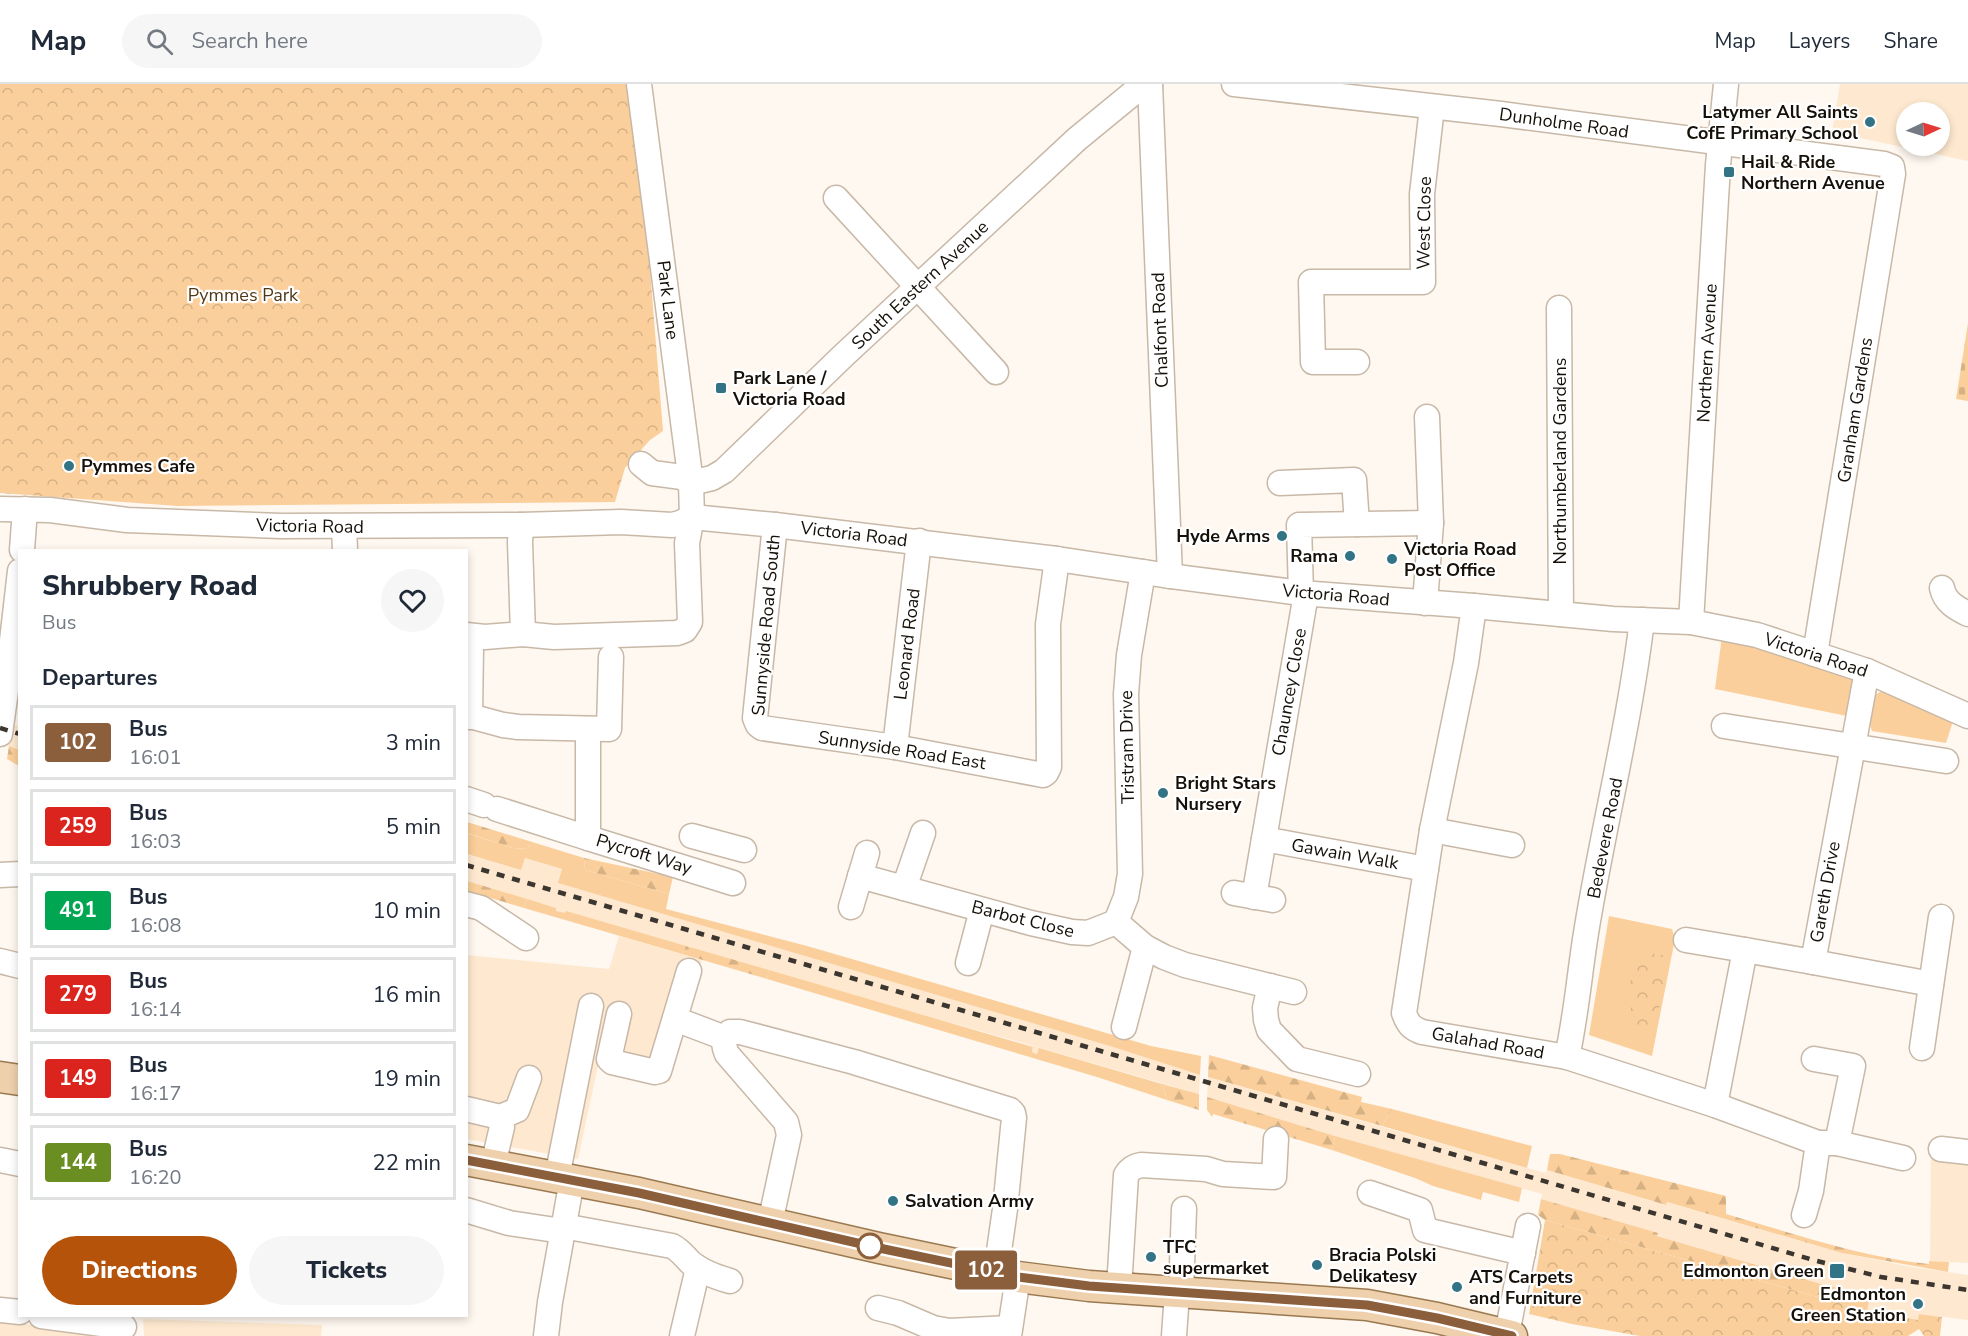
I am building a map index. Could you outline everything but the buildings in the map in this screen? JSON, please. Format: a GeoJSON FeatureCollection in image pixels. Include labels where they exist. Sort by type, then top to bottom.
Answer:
{"type":"FeatureCollection","features":[{"type":"Feature","properties":{"kind":"main road"},"geometry":{"type":"LineString","coordinates":[[0,1077],[18,1080]]}},
{"type":"Feature","properties":{"kind":"main road"},"geometry":{"type":"LineString","coordinates":[[480,1162],[639,1193],[1007,1274],[1089,1286],[1367,1305],[1510,1335]]}},
{"type":"Feature","properties":{"kind":"street","name":"Park Lane"},"geometry":{"type":"LineString","coordinates":[[523,634],[554,637],[677,633],[686,630],[690,622],[687,543],[692,517],[692,483],[639,84]]}},
{"type":"Feature","properties":{"kind":"street","name":"Dunholme Road"},"geometry":{"type":"LineString","coordinates":[[1234,84],[1501,114],[1884,164],[1892,167]]}},
{"type":"Feature","properties":{"kind":"street","name":"Northern Avenue"},"geometry":{"type":"LineString","coordinates":[[1691,622],[1725,84]]}},
{"type":"Feature","properties":{"kind":"street","name":"South Eastern Avenue"},"geometry":{"type":"LineString","coordinates":[[692,483],[712,478],[724,471],[1077,139],[1133,93],[1150,86]]}},
{"type":"Feature","properties":{"kind":"street","name":"Chalfont Road"},"geometry":{"type":"LineString","coordinates":[[1150,86],[1170,576]]}},
{"type":"Feature","properties":{"kind":"street","name":"West Close"},"geometry":{"type":"LineString","coordinates":[[1357,362],[1313,362],[1311,282],[1423,282],[1422,194],[1432,107]]}},
{"type":"Feature","properties":{"kind":"street","name":"Granham Gardens"},"geometry":{"type":"LineString","coordinates":[[1815,654],[1891,186],[1892,167]]}},
{"type":"Feature","properties":{"kind":"street"},"geometry":{"type":"LineString","coordinates":[[836,198],[996,372]]}},
{"type":"Feature","properties":{"kind":"street","name":"Northumberland Gardens"},"geometry":{"type":"LineString","coordinates":[[1559,308],[1561,614]]}},
{"type":"Feature","properties":{"kind":"street"},"geometry":{"type":"LineString","coordinates":[[1425,603],[1431,523],[1427,417]]}},
{"type":"Feature","properties":{"kind":"street"},"geometry":{"type":"LineString","coordinates":[[641,464],[652,473],[682,477],[692,483]]}},
{"type":"Feature","properties":{"kind":"street"},"geometry":{"type":"LineString","coordinates":[[1280,483],[1354,480],[1357,524],[1431,523]]}},
{"type":"Feature","properties":{"kind":"street","name":"Victoria Road"},"geometry":{"type":"LineString","coordinates":[[0,509],[50,510],[127,520],[345,539],[521,525],[621,522],[672,525],[680,524],[692,517],[775,525],[1058,559],[1303,594],[1691,622],[1757,636],[1867,671],[1968,716]]}},
{"type":"Feature","properties":{"kind":"street"},"geometry":{"type":"LineString","coordinates":[[22,549],[25,509]]}},
{"type":"Feature","properties":{"kind":"street","name":"Chauncey Close"},"geometry":{"type":"LineString","coordinates":[[1254,896],[1303,594],[1299,525],[1357,524]]}},
{"type":"Feature","properties":{"kind":"street"},"geometry":{"type":"LineString","coordinates":[[521,525],[523,634],[485,637],[469,641],[468,716],[503,726],[609,729],[611,657]]}},
{"type":"Feature","properties":{"kind":"street","name":"Sunnyside Road South"},"geometry":{"type":"LineString","coordinates":[[758,725],[755,718],[775,525]]}},
{"type":"Feature","properties":{"kind":"street","name":"Leonard Road"},"geometry":{"type":"LineString","coordinates":[[896,747],[919,542]]}},
{"type":"Feature","properties":{"kind":"street","name":"Sunnyside Road East"},"geometry":{"type":"LineString","coordinates":[[758,725],[762,728],[896,747],[1042,775],[1046,773],[1049,767],[1048,624],[1058,559]]}},
{"type":"Feature","properties":{"kind":"street","name":"Tristram Drive"},"geometry":{"type":"LineString","coordinates":[[1116,922],[1126,897],[1130,874],[1126,694],[1133,625],[1143,572]]}},
{"type":"Feature","properties":{"kind":"street"},"geometry":{"type":"LineString","coordinates":[[0,734],[13,695],[8,607],[18,577]]}},
{"type":"Feature","properties":{"kind":"street"},"geometry":{"type":"LineString","coordinates":[[1942,588],[1944,597],[1968,614]]}},
{"type":"Feature","properties":{"kind":"street","name":"Galahad Road"},"geometry":{"type":"LineString","coordinates":[[1474,606],[1466,663],[1432,830],[1404,1013],[1407,1023],[1422,1032],[1567,1057],[1828,1143],[1903,1158]]}},
{"type":"Feature","properties":{"kind":"street","name":"Bedevere Road"},"geometry":{"type":"LineString","coordinates":[[1567,1057],[1588,921],[1619,766],[1642,620]]}},
{"type":"Feature","properties":{"kind":"street","name":"Gareth Drive"},"geometry":{"type":"LineString","coordinates":[[1686,940],[1813,962],[1867,671]]}},
{"type":"Feature","properties":{"kind":"street"},"geometry":{"type":"LineString","coordinates":[[1724,726],[1946,761]]}},
{"type":"Feature","properties":{"kind":"street","name":"Pycroft Way"},"geometry":{"type":"LineString","coordinates":[[588,729],[588,838],[725,880],[734,847],[692,836]]}},
{"type":"Feature","properties":{"kind":"street"},"geometry":{"type":"LineString","coordinates":[[482,804],[588,838]]}},
{"type":"Feature","properties":{"kind":"street"},"geometry":{"type":"LineString","coordinates":[[1432,830],[1512,844]]}},
{"type":"Feature","properties":{"kind":"street"},"geometry":{"type":"LineString","coordinates":[[909,889],[923,833]]}},
{"type":"Feature","properties":{"kind":"street","name":"Gawain Walk"},"geometry":{"type":"LineString","coordinates":[[1264,839],[1426,869]]}},
{"type":"Feature","properties":{"kind":"street","name":"Barbot Close"},"geometry":{"type":"LineString","coordinates":[[851,907],[863,864],[909,889],[1031,923],[1088,933],[1116,922]]}},
{"type":"Feature","properties":{"kind":"street"},"geometry":{"type":"LineString","coordinates":[[0,875],[18,874]]}},
{"type":"Feature","properties":{"kind":"street"},"geometry":{"type":"LineString","coordinates":[[468,905],[481,908],[526,938]]}},
{"type":"Feature","properties":{"kind":"street"},"geometry":{"type":"LineString","coordinates":[[968,963],[982,910]]}},
{"type":"Feature","properties":{"kind":"street"},"geometry":{"type":"LineString","coordinates":[[1922,1048],[1941,917]]}},
{"type":"Feature","properties":{"kind":"street"},"geometry":{"type":"LineString","coordinates":[[1116,922],[1145,947],[1164,957],[1185,965],[1294,992]]}},
{"type":"Feature","properties":{"kind":"street"},"geometry":{"type":"LineString","coordinates":[[1124,1027],[1145,947]]}},
{"type":"Feature","properties":{"kind":"street"},"geometry":{"type":"LineString","coordinates":[[1715,1105],[1745,951]]}},
{"type":"Feature","properties":{"kind":"street"},"geometry":{"type":"LineString","coordinates":[[0,961],[18,966]]}},
{"type":"Feature","properties":{"kind":"street"},"geometry":{"type":"LineString","coordinates":[[1813,962],[1931,984]]}},
{"type":"Feature","properties":{"kind":"street"},"geometry":{"type":"LineString","coordinates":[[546,1336],[562,1229],[565,1178],[590,1014],[617,1021],[609,1059],[612,1062],[659,1071],[689,971]]}},
{"type":"Feature","properties":{"kind":"street"},"geometry":{"type":"LineString","coordinates":[[1270,986],[1265,1008],[1269,1030],[1298,1059],[1358,1074]]}},
{"type":"Feature","properties":{"kind":"street"},"geometry":{"type":"LineString","coordinates":[[675,1019],[725,1038]]}},
{"type":"Feature","properties":{"kind":"street"},"geometry":{"type":"LineString","coordinates":[[770,1223],[789,1128],[727,1054],[724,1046],[725,1038],[730,1032],[740,1032],[854,1062],[1010,1110],[1014,1118],[1005,1209],[1010,1332],[949,1331],[933,1328],[893,1307]]}},
{"type":"Feature","properties":{"kind":"street"},"geometry":{"type":"LineString","coordinates":[[1804,1215],[1853,1066],[1814,1059]]}},
{"type":"Feature","properties":{"kind":"street"},"geometry":{"type":"LineString","coordinates":[[468,1110],[500,1118],[517,1110],[529,1078]]}},
{"type":"Feature","properties":{"kind":"street"},"geometry":{"type":"LineString","coordinates":[[480,1162],[502,1127],[500,1118]]}},
{"type":"Feature","properties":{"kind":"street"},"geometry":{"type":"LineString","coordinates":[[1119,1288],[1126,1175],[1129,1170],[1134,1166],[1206,1169],[1223,1174],[1274,1177],[1276,1139]]}},
{"type":"Feature","properties":{"kind":"street"},"geometry":{"type":"LineString","coordinates":[[1941,1149],[1968,1152]]}},
{"type":"Feature","properties":{"kind":"street"},"geometry":{"type":"LineString","coordinates":[[0,1160],[18,1164]]}},
{"type":"Feature","properties":{"kind":"street"},"geometry":{"type":"LineString","coordinates":[[1370,1192],[1420,1210],[1425,1230],[1523,1253]]}},
{"type":"Feature","properties":{"kind":"street"},"geometry":{"type":"LineString","coordinates":[[1174,1336],[1184,1209]]}},
{"type":"Feature","properties":{"kind":"street"},"geometry":{"type":"LineString","coordinates":[[468,1211],[509,1223],[672,1246],[698,1268],[715,1277],[730,1281]]}},
{"type":"Feature","properties":{"kind":"street"},"geometry":{"type":"LineString","coordinates":[[1510,1335],[1528,1226]]}},
{"type":"Feature","properties":{"kind":"street"},"geometry":{"type":"LineString","coordinates":[[682,1336],[698,1268]]}},
{"type":"Feature","properties":{"kind":"street"},"geometry":{"type":"LineString","coordinates":[[0,1310],[18,1312]]}},
{"type":"Feature","properties":{"kind":"street"},"geometry":{"type":"LineString","coordinates":[[49,1317],[125,1326]]}},
{"type":"Feature","properties":{"kind":"shaded area","name":"Latymer All Saints CofE Primary School"},"geometry":{"type":"Polygon","coordinates":[[[1840,84],[1968,84],[1968,161],[1945,156],[1950,156],[1950,102],[1896,102],[1896,146],[1832,132],[1840,84]]]}},
{"type":"Feature","properties":{"kind":"shaded area"},"geometry":{"type":"Polygon","coordinates":[[[0,721],[18,726],[18,750],[0,744],[0,721]]]}},
{"type":"Feature","properties":{"kind":"shaded area"},"geometry":{"type":"Polygon","coordinates":[[[468,855],[521,870],[525,858],[562,869],[559,883],[1113,1047],[1200,1075],[1199,1094],[1040,1048],[1038,1054],[1032,1052],[1033,1046],[556,911],[556,909],[468,881],[468,855]]]}},
{"type":"Feature","properties":{"kind":"shaded area"},"geometry":{"type":"Polygon","coordinates":[[[619,936],[702,960],[679,1039],[670,1082],[598,1066],[578,1159],[468,1139],[468,955],[609,969],[619,936]]]}},
{"type":"Feature","properties":{"kind":"shaded area"},"geometry":{"type":"Polygon","coordinates":[[[1208,1077],[1527,1168],[1546,1173],[1547,1170],[1665,1205],[1666,1202],[1842,1253],[1968,1275],[1968,1320],[1920,1314],[1918,1321],[1867,1311],[1869,1295],[1821,1284],[1657,1236],[1657,1233],[1541,1199],[1542,1194],[1335,1136],[1207,1097],[1208,1077]]]}},
{"type":"Feature","properties":{"kind":"shaded area"},"geometry":{"type":"Polygon","coordinates":[[[1931,1142],[1968,1145],[1968,1263],[1930,1261],[1931,1142]]]}},
{"type":"Feature","properties":{"kind":"shaded area"},"geometry":{"type":"Polygon","coordinates":[[[143,1319],[322,1325],[321,1336],[144,1336],[143,1319]]]}},
{"type":"Feature","properties":{"kind":"shaded area"},"geometry":{"type":"Polygon","coordinates":[[[0,1321],[109,1335],[109,1336],[0,1336],[0,1321]]]}},
{"type":"Feature","properties":{"kind":"green space","name":"Pymmes Park"},"geometry":{"type":"Polygon","coordinates":[[[0,84],[627,84],[648,245],[663,431],[650,440],[625,468],[615,502],[178,506],[0,493],[0,84]]]}},
{"type":"Feature","properties":{"kind":"green space"},"geometry":{"type":"Polygon","coordinates":[[[1968,323],[1968,401],[1956,399],[1968,323]]]}},
{"type":"Feature","properties":{"kind":"green space"},"geometry":{"type":"Polygon","coordinates":[[[1722,636],[1856,675],[1847,716],[1715,689],[1722,636]]]}},
{"type":"Feature","properties":{"kind":"green space"},"geometry":{"type":"Polygon","coordinates":[[[1883,690],[1955,715],[1946,743],[1872,731],[1870,718],[1875,695],[1883,690]]]}},
{"type":"Feature","properties":{"kind":"green space"},"geometry":{"type":"Polygon","coordinates":[[[9,746],[18,750],[18,765],[7,759],[9,746]]]}},
{"type":"Feature","properties":{"kind":"green space"},"geometry":{"type":"Polygon","coordinates":[[[468,823],[532,842],[528,849],[513,848],[468,833],[468,823]]]}},
{"type":"Feature","properties":{"kind":"green space"},"geometry":{"type":"Polygon","coordinates":[[[468,834],[513,848],[528,849],[532,842],[584,858],[585,870],[669,894],[666,909],[807,946],[1151,1046],[1201,1056],[1200,1075],[1113,1047],[558,883],[562,869],[525,858],[521,870],[468,854],[468,834]]]}},
{"type":"Feature","properties":{"kind":"green space"},"geometry":{"type":"Polygon","coordinates":[[[584,858],[673,877],[669,894],[585,870],[584,858]]]}},
{"type":"Feature","properties":{"kind":"green space"},"geometry":{"type":"Polygon","coordinates":[[[468,881],[527,899],[524,908],[468,891],[468,881]]]}},
{"type":"Feature","properties":{"kind":"green space"},"geometry":{"type":"Polygon","coordinates":[[[527,899],[556,908],[556,911],[565,913],[566,911],[686,946],[682,954],[524,908],[527,899]]]}},
{"type":"Feature","properties":{"kind":"green space"},"geometry":{"type":"Polygon","coordinates":[[[1609,916],[1672,929],[1675,939],[1652,1056],[1589,1035],[1609,916]]]}},
{"type":"Feature","properties":{"kind":"green space"},"geometry":{"type":"Polygon","coordinates":[[[686,946],[769,970],[767,979],[682,954],[686,946]]]}},
{"type":"Feature","properties":{"kind":"green space"},"geometry":{"type":"Polygon","coordinates":[[[1641,952],[1669,956],[1654,1035],[1630,1029],[1632,989],[1629,973],[1631,963],[1641,952]]]}},
{"type":"Feature","properties":{"kind":"green space"},"geometry":{"type":"Polygon","coordinates":[[[769,970],[1033,1047],[1032,1052],[1037,1054],[1039,1048],[1162,1084],[1167,1100],[767,979],[769,970]]]}},
{"type":"Feature","properties":{"kind":"green space"},"geometry":{"type":"Polygon","coordinates":[[[1209,1055],[1362,1097],[1361,1102],[1392,1109],[1382,1126],[1208,1077],[1209,1055]]]}},
{"type":"Feature","properties":{"kind":"green space"},"geometry":{"type":"Polygon","coordinates":[[[1162,1084],[1199,1094],[1199,1110],[1167,1100],[1162,1084]]]}},
{"type":"Feature","properties":{"kind":"green space"},"geometry":{"type":"Polygon","coordinates":[[[1207,1097],[1335,1136],[1332,1150],[1213,1114],[1212,1117],[1207,1110],[1207,1097]]]}},
{"type":"Feature","properties":{"kind":"green space"},"geometry":{"type":"Polygon","coordinates":[[[1392,1109],[1532,1146],[1527,1168],[1382,1126],[1392,1109]]]}},
{"type":"Feature","properties":{"kind":"green space"},"geometry":{"type":"Polygon","coordinates":[[[1335,1136],[1522,1188],[1519,1202],[1483,1192],[1481,1200],[1433,1186],[1332,1150],[1335,1136]]]}},
{"type":"Feature","properties":{"kind":"green space"},"geometry":{"type":"Polygon","coordinates":[[[1550,1154],[1560,1154],[1726,1196],[1726,1214],[1826,1244],[1903,1261],[1929,1264],[1929,1261],[1949,1262],[1948,1272],[1842,1253],[1547,1170],[1550,1154]]]}},
{"type":"Feature","properties":{"kind":"green space"},"geometry":{"type":"Polygon","coordinates":[[[1541,1199],[1821,1284],[1870,1295],[1867,1311],[1545,1220],[1538,1215],[1541,1199]]]}},
{"type":"Feature","properties":{"kind":"green space"},"geometry":{"type":"Polygon","coordinates":[[[1545,1220],[1867,1311],[1918,1320],[1919,1314],[1942,1317],[1940,1336],[1924,1336],[1919,1329],[1908,1336],[1640,1336],[1529,1314],[1545,1220]]]}},
{"type":"Feature","properties":{"kind":"railway"},"geometry":{"type":"LineString","coordinates":[[0,728],[18,733]]}},
{"type":"Feature","properties":{"kind":"railway"},"geometry":{"type":"LineString","coordinates":[[468,866],[1817,1261],[1881,1277],[1968,1290]]}},
{"type":"Feature","properties":{"kind":"bus line","name":"102"},"geometry":{"type":"LineString","coordinates":[[468,1160],[639,1193],[1018,1277],[1089,1286],[1367,1305],[1437,1318],[1512,1336]]}},
{"type":"Feature","properties":{"kind":"place","name":"Latymer All Saints CofE Primary School"},"geometry":{"type":"Point","coordinates":[1870,122]}},
{"type":"Feature","properties":{"kind":"place","name":"Hail & Ride Northern Avenue"},"geometry":{"type":"Point","coordinates":[1729,172]}},
{"type":"Feature","properties":{"kind":"place","name":"Park Lane / Victoria Road"},"geometry":{"type":"Point","coordinates":[721,388]}},
{"type":"Feature","properties":{"kind":"place","name":"Pymmes Cafe"},"geometry":{"type":"Point","coordinates":[69,466]}},
{"type":"Feature","properties":{"kind":"place","name":"Hyde Arms"},"geometry":{"type":"Point","coordinates":[1282,536]}},
{"type":"Feature","properties":{"kind":"place","name":"Rama"},"geometry":{"type":"Point","coordinates":[1350,556]}},
{"type":"Feature","properties":{"kind":"place","name":"Victoria Road Post Office"},"geometry":{"type":"Point","coordinates":[1392,559]}},
{"type":"Feature","properties":{"kind":"place","name":"Bright Stars Nursery"},"geometry":{"type":"Point","coordinates":[1163,793]}},
{"type":"Feature","properties":{"kind":"place","name":"Salvation Army"},"geometry":{"type":"Point","coordinates":[893,1201]}},
{"type":"Feature","properties":{"kind":"place","name":"TFC supermarket"},"geometry":{"type":"Point","coordinates":[1151,1257]}},
{"type":"Feature","properties":{"kind":"place","name":"Bracia Polski Delikatesy"},"geometry":{"type":"Point","coordinates":[1317,1265]}},
{"type":"Feature","properties":{"kind":"place","name":"Edmonton Green"},"geometry":{"type":"Point","coordinates":[1837,1271]}},
{"type":"Feature","properties":{"kind":"place","name":"ATS Carpets and Furniture"},"geometry":{"type":"Point","coordinates":[1457,1287]}},
{"type":"Feature","properties":{"kind":"place","name":"Edmonton Green Station"},"geometry":{"type":"Point","coordinates":[1918,1304]}}]}
